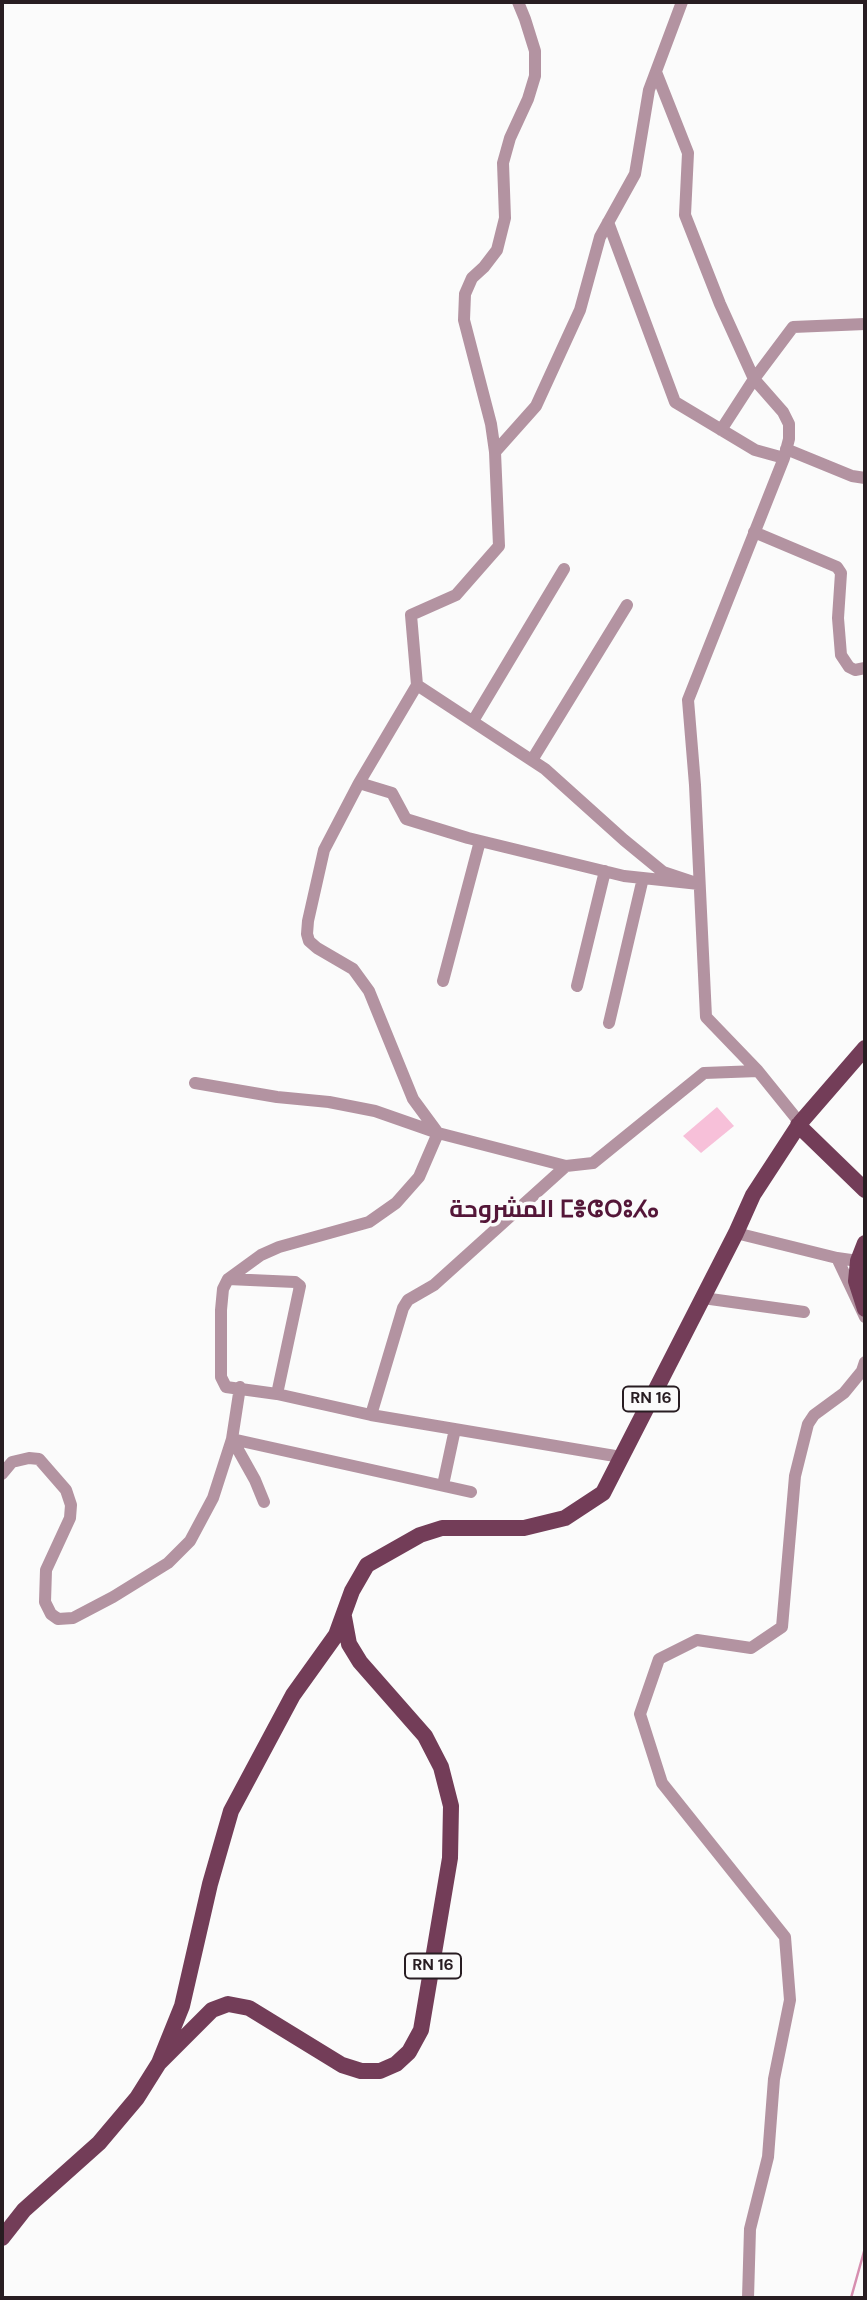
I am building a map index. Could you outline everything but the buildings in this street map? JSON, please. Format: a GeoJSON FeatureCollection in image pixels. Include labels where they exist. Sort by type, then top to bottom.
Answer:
{"type":"FeatureCollection","features":[{"type":"Feature","properties":{"kind":"main road","name":"RN 16"},"geometry":{"type":"LineString","coordinates":[[2,2238],[24,2210],[99,2143],[137,2098],[159,2063],[182,2006],[210,1884],[231,1811],[293,1695],[337,1635],[352,1591],[367,1565],[420,1535],[442,1528],[524,1528],[565,1518],[603,1493],[753,1195],[799,1124],[865,1048]]}},
{"type":"Feature","properties":{"kind":"main road"},"geometry":{"type":"LineString","coordinates":[[799,1124],[865,1190]]}},
{"type":"Feature","properties":{"kind":"main road"},"geometry":{"type":"LineString","coordinates":[[865,1243],[858,1261],[856,1281],[865,1309]]}},
{"type":"Feature","properties":{"kind":"main road","name":"RN 16"},"geometry":{"type":"LineString","coordinates":[[159,2063],[195,2024],[212,2010],[228,2004],[249,2008],[342,2065],[361,2071],[380,2071],[396,2064],[409,2052],[421,2030],[450,1858],[451,1805],[441,1767],[425,1736],[360,1662],[349,1644],[344,1614]]}},
{"type":"Feature","properties":{"kind":"street"},"geometry":{"type":"LineString","coordinates":[[438,1133],[413,1099],[369,991],[352,969],[309,942],[307,934],[324,850],[359,783],[417,685],[411,615],[456,594],[499,546],[495,452],[491,425],[464,320],[464,294],[472,278],[497,250],[505,218],[503,163],[509,138],[528,99],[535,76],[535,51],[518,2]]}},
{"type":"Feature","properties":{"kind":"street"},"geometry":{"type":"LineString","coordinates":[[495,452],[536,406],[580,310],[600,237],[635,174],[649,90],[682,2]]}},
{"type":"Feature","properties":{"kind":"street"},"geometry":{"type":"LineString","coordinates":[[656,72],[688,153],[685,215],[720,304],[754,379],[783,412],[789,424],[785,454],[688,700],[695,785],[706,1017],[758,1071],[799,1124]]}},
{"type":"Feature","properties":{"kind":"street"},"geometry":{"type":"LineString","coordinates":[[608,222],[675,402],[755,450],[785,454],[865,478]]}},
{"type":"Feature","properties":{"kind":"street"},"geometry":{"type":"LineString","coordinates":[[721,430],[754,379],[793,327],[865,324]]}},
{"type":"Feature","properties":{"kind":"street"},"geometry":{"type":"LineString","coordinates":[[754,532],[837,567],[841,573],[838,618],[841,655],[849,667],[855,670],[865,668]]}},
{"type":"Feature","properties":{"kind":"street"},"geometry":{"type":"LineString","coordinates":[[472,722],[564,569]]}},
{"type":"Feature","properties":{"kind":"street"},"geometry":{"type":"LineString","coordinates":[[532,760],[627,605]]}},
{"type":"Feature","properties":{"kind":"street"},"geometry":{"type":"LineString","coordinates":[[417,685],[545,769],[663,872],[699,884]]}},
{"type":"Feature","properties":{"kind":"street"},"geometry":{"type":"LineString","coordinates":[[359,783],[392,793],[406,819],[480,841],[604,871],[699,884]]}},
{"type":"Feature","properties":{"kind":"street"},"geometry":{"type":"LineString","coordinates":[[443,981],[480,841]]}},
{"type":"Feature","properties":{"kind":"street"},"geometry":{"type":"LineString","coordinates":[[577,986],[604,871]]}},
{"type":"Feature","properties":{"kind":"street"},"geometry":{"type":"LineString","coordinates":[[609,1023],[643,878]]}},
{"type":"Feature","properties":{"kind":"street"},"geometry":{"type":"LineString","coordinates":[[195,1083],[376,1111],[438,1133],[566,1166],[593,1163],[704,1073],[758,1071]]}},
{"type":"Feature","properties":{"kind":"street"},"geometry":{"type":"LineString","coordinates":[[438,1133],[419,1177],[396,1203],[369,1222],[279,1247],[261,1255],[228,1279],[223,1289],[221,1310],[221,1377],[226,1387],[240,1387],[371,1415],[621,1457]]}},
{"type":"Feature","properties":{"kind":"street"},"geometry":{"type":"LineString","coordinates":[[371,1415],[403,1308],[408,1300],[434,1285],[566,1166]]}},
{"type":"Feature","properties":{"kind":"street"},"geometry":{"type":"LineString","coordinates":[[736,1233],[858,1261]]}},
{"type":"Feature","properties":{"kind":"street"},"geometry":{"type":"LineString","coordinates":[[837,1258],[865,1317]]}},
{"type":"Feature","properties":{"kind":"street"},"geometry":{"type":"LineString","coordinates":[[228,1279],[295,1282],[300,1286],[277,1394]]}},
{"type":"Feature","properties":{"kind":"street"},"geometry":{"type":"LineString","coordinates":[[703,1298],[804,1312]]}},
{"type":"Feature","properties":{"kind":"street"},"geometry":{"type":"LineString","coordinates":[[748,2298],[750,2229],[768,2157],[774,2079],[790,2000],[785,1937],[662,1783],[640,1714],[659,1659],[697,1640],[751,1648],[782,1627],[795,1476],[808,1424],[814,1415],[844,1393],[862,1371],[865,1362]]}},
{"type":"Feature","properties":{"kind":"street"},"geometry":{"type":"LineString","coordinates":[[2,1474],[12,1462],[39,1459],[66,1490],[71,1505],[70,1518],[46,1570],[45,1602],[51,1614],[58,1619],[73,1618],[168,1563],[190,1541],[213,1498],[232,1439],[240,1387]]}},
{"type":"Feature","properties":{"kind":"street"},"geometry":{"type":"LineString","coordinates":[[443,1485],[455,1429]]}},
{"type":"Feature","properties":{"kind":"street"},"geometry":{"type":"LineString","coordinates":[[232,1439],[471,1492]]}},
{"type":"Feature","properties":{"kind":"street"},"geometry":{"type":"LineString","coordinates":[[232,1439],[264,1502]]}},
{"type":"Feature","properties":{"kind":"shaded area"},"geometry":{"type":"Polygon","coordinates":[[[717,1107],[734,1126],[701,1153],[683,1136],[717,1107]]]}},
{"type":"Feature","properties":{"kind":"waterway"},"geometry":{"type":"LineString","coordinates":[[851,2298],[865,2248]]}},
{"type":"Feature","properties":{"kind":"district","name":"المشروحة ⵎⴻⵛⵔⵓⵃⴰ"},"geometry":{"type":"Point","coordinates":[554,1211]}}]}
